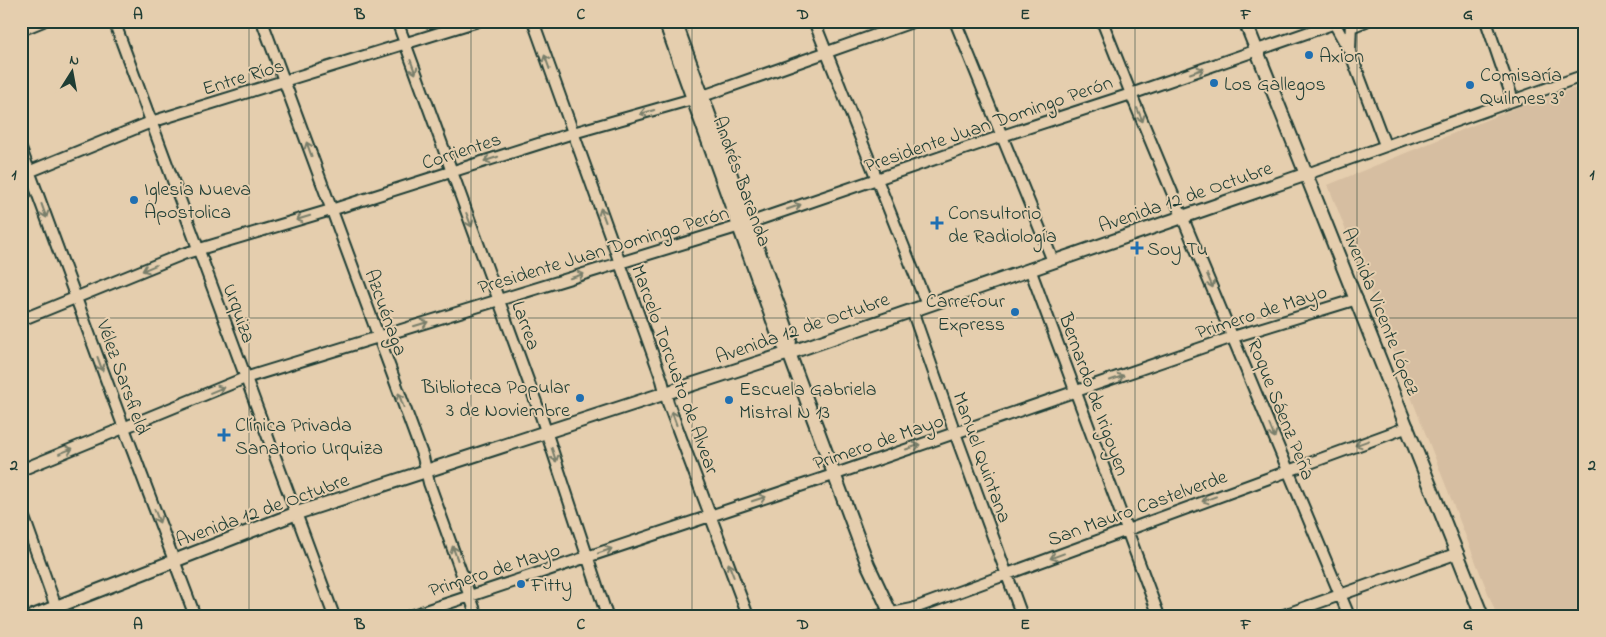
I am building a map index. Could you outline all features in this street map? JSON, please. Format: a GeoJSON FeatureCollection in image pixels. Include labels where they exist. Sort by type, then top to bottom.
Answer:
{"type":"FeatureCollection","features":[{"type":"Feature","properties":{"kind":"main road","name":"Andrés Baranda"},"geometry":{"type":"LineString","coordinates":[[665,21],[698,97]]}},
{"type":"Feature","properties":{"kind":"main road","name":"Andrés Baranda"},"geometry":{"type":"LineString","coordinates":[[675,21],[698,97],[744,224],[790,338],[788,353],[868,565],[892,615]]}},
{"type":"Feature","properties":{"kind":"main road","name":"Avenida Vicente López"},"geometry":{"type":"LineString","coordinates":[[1245,21],[1482,616]]}},
{"type":"Feature","properties":{"kind":"main road","name":"Avenida 12 de Octubre"},"geometry":{"type":"LineString","coordinates":[[38,615],[297,513],[788,353],[1307,174]]}},
{"type":"Feature","properties":{"kind":"street"},"geometry":{"type":"LineString","coordinates":[[21,30],[43,21]]}},
{"type":"Feature","properties":{"kind":"street","name":"Urquiza"},"geometry":{"type":"LineString","coordinates":[[114,21],[334,616]]}},
{"type":"Feature","properties":{"kind":"street","name":"Azcuénaga"},"geometry":{"type":"LineString","coordinates":[[262,21],[422,457],[477,616]]}},
{"type":"Feature","properties":{"kind":"street","name":"Larrea"},"geometry":{"type":"LineString","coordinates":[[396,21],[546,431],[607,616]]}},
{"type":"Feature","properties":{"kind":"street","name":"Entre Ríos"},"geometry":{"type":"LineString","coordinates":[[25,173],[151,122],[478,21]]}},
{"type":"Feature","properties":{"kind":"street","name":"Marcelo Torcuato de Alvear"},"geometry":{"type":"LineString","coordinates":[[533,21],[665,392],[748,616]]}},
{"type":"Feature","properties":{"kind":"street"},"geometry":{"type":"LineString","coordinates":[[814,21],[927,305]]}},
{"type":"Feature","properties":{"kind":"street","name":"Corrientes"},"geometry":{"type":"LineString","coordinates":[[21,320],[182,254],[331,210],[573,133],[698,97],[915,21]]}},
{"type":"Feature","properties":{"kind":"street"},"geometry":{"type":"LineString","coordinates":[[956,21],[1053,261]]}},
{"type":"Feature","properties":{"kind":"street","name":"Roque Sáenz Peña"},"geometry":{"type":"LineString","coordinates":[[1102,21],[1348,616]]}},
{"type":"Feature","properties":{"kind":"street"},"geometry":{"type":"LineString","coordinates":[[1350,52],[1351,24],[1366,21]]}},
{"type":"Feature","properties":{"kind":"street"},"geometry":{"type":"LineString","coordinates":[[1486,21],[1513,100]]}},
{"type":"Feature","properties":{"kind":"street"},"geometry":{"type":"LineString","coordinates":[[1336,22],[1350,52],[1385,145]]}},
{"type":"Feature","properties":{"kind":"street","name":"Presidente Juan Domingo Perón"},"geometry":{"type":"LineString","coordinates":[[21,470],[245,378],[744,224],[1131,94],[1336,22]]}},
{"type":"Feature","properties":{"kind":"street","name":"Avenida 12 de Octubre"},"geometry":{"type":"LineString","coordinates":[[1307,174],[1585,75]]}},
{"type":"Feature","properties":{"kind":"street","name":"Vélez Sarsfield"},"geometry":{"type":"LineString","coordinates":[[21,149],[25,173],[76,299],[195,616]]}},
{"type":"Feature","properties":{"kind":"street","name":"Bernardo de Irigoyen"},"geometry":{"type":"LineString","coordinates":[[1030,269],[1158,616]]}},
{"type":"Feature","properties":{"kind":"street","name":"Primero de Mayo"},"geometry":{"type":"LineString","coordinates":[[410,616],[833,475],[1233,337],[1357,299]]}},
{"type":"Feature","properties":{"kind":"street","name":"Manuel Quintana"},"geometry":{"type":"LineString","coordinates":[[912,310],[1022,616]]}},
{"type":"Feature","properties":{"kind":"street","name":"San Mauro Castelverde"},"geometry":{"type":"LineString","coordinates":[[877,616],[892,615],[912,609],[1408,427]]}},
{"type":"Feature","properties":{"kind":"street"},"geometry":{"type":"LineString","coordinates":[[21,510],[56,607]]}},
{"type":"Feature","properties":{"kind":"street"},"geometry":{"type":"LineString","coordinates":[[1281,616],[1458,554]]}},
{"type":"Feature","properties":{"kind":"shaded area"},"geometry":{"type":"Polygon","coordinates":[[[1585,85],[1585,616],[1497,616],[1328,185],[1520,106],[1585,85]]]}},
{"type":"Feature","properties":{"kind":"place","name":"Axion"},"geometry":{"type":"Point","coordinates":[1309,55]}},
{"type":"Feature","properties":{"kind":"place","name":"Los Gallegos"},"geometry":{"type":"Point","coordinates":[1214,83]}},
{"type":"Feature","properties":{"kind":"place","name":"Comisaría Quilmes 3°"},"geometry":{"type":"Point","coordinates":[1470,85]}},
{"type":"Feature","properties":{"kind":"place","name":"Iglesia Nueva Apostolica"},"geometry":{"type":"Point","coordinates":[134,200]}},
{"type":"Feature","properties":{"kind":"place","name":"Consultorio de Radiología"},"geometry":{"type":"Point","coordinates":[937,223]}},
{"type":"Feature","properties":{"kind":"place","name":"Soy Tu"},"geometry":{"type":"Point","coordinates":[1137,248]}},
{"type":"Feature","properties":{"kind":"place","name":"Carrefour Express"},"geometry":{"type":"Point","coordinates":[1015,312]}},
{"type":"Feature","properties":{"kind":"place","name":"Biblioteca Popular 3 de Noviembre"},"geometry":{"type":"Point","coordinates":[580,398]}},
{"type":"Feature","properties":{"kind":"place","name":"Escuela Gabriela Mistral N 13"},"geometry":{"type":"Point","coordinates":[729,400]}},
{"type":"Feature","properties":{"kind":"place","name":"Clínica Privada Sanatorio Urquiza"},"geometry":{"type":"Point","coordinates":[224,435]}},
{"type":"Feature","properties":{"kind":"place","name":"Fitty"},"geometry":{"type":"Point","coordinates":[521,584]}}]}
